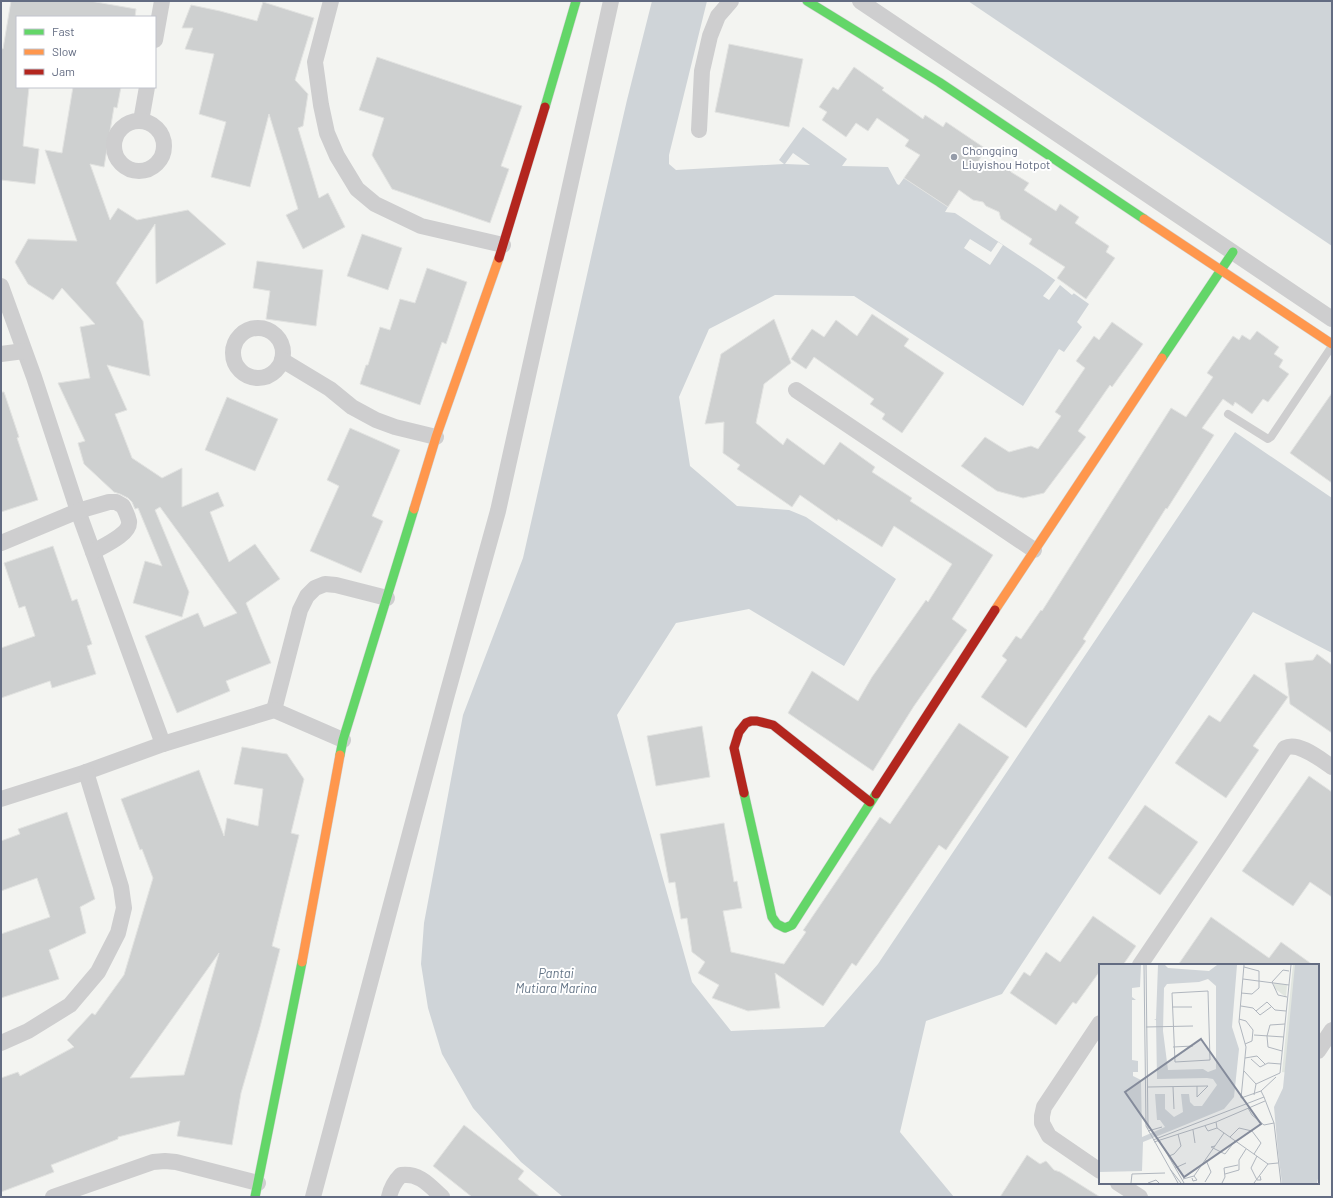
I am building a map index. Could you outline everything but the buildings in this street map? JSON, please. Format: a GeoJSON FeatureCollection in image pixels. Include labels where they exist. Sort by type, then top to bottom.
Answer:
{"type":"FeatureCollection","features":[{"type":"Feature","properties":{"kind":"street"},"geometry":{"type":"LineString","coordinates":[[156,34],[162,1]]}},
{"type":"Feature","properties":{"kind":"street"},"geometry":{"type":"LineString","coordinates":[[331,1],[315,62],[327,133],[337,156],[357,189],[375,204],[421,226],[502,245]]}},
{"type":"Feature","properties":{"kind":"street"},"geometry":{"type":"LineString","coordinates":[[53,1197],[153,1162],[165,1161],[176,1162],[256,1190],[300,971],[343,740],[436,437],[502,245],[553,82],[576,1]]}},
{"type":"Feature","properties":{"kind":"street"},"geometry":{"type":"LineString","coordinates":[[313,1197],[446,698],[498,511],[611,1]]}},
{"type":"Feature","properties":{"kind":"street"},"geometry":{"type":"LineString","coordinates":[[699,130],[702,71],[710,36],[718,16],[731,1]]}},
{"type":"Feature","properties":{"kind":"street"},"geometry":{"type":"LineString","coordinates":[[807,1],[939,82],[1332,345]]}},
{"type":"Feature","properties":{"kind":"street"},"geometry":{"type":"LineString","coordinates":[[860,1],[1332,318]]}},
{"type":"Feature","properties":{"kind":"street"},"geometry":{"type":"LineString","coordinates":[[141,121],[147,88]]}},
{"type":"Feature","properties":{"kind":"street"},"geometry":{"type":"LineString","coordinates":[[870,802],[773,725],[764,721],[750,721],[742,725],[737,734],[734,748],[772,917],[777,924],[785,928],[792,925],[1034,550],[1233,252]]}},
{"type":"Feature","properties":{"kind":"street"},"geometry":{"type":"LineString","coordinates":[[1,286],[78,510],[163,744]]}},
{"type":"Feature","properties":{"kind":"street"},"geometry":{"type":"LineString","coordinates":[[1,354],[24,351]]}},
{"type":"Feature","properties":{"kind":"street"},"geometry":{"type":"LineString","coordinates":[[282,360],[330,389],[352,407],[376,420],[395,427],[436,437]]}},
{"type":"Feature","properties":{"kind":"street"},"geometry":{"type":"LineString","coordinates":[[796,390],[1034,550]]}},
{"type":"Feature","properties":{"kind":"street"},"geometry":{"type":"LineString","coordinates":[[1,543],[78,510],[109,502],[116,502],[123,506],[129,521],[128,528],[121,535],[93,552]]}},
{"type":"Feature","properties":{"kind":"street"},"geometry":{"type":"LineString","coordinates":[[274,710],[300,610],[307,596],[315,588],[325,584],[336,584],[387,598]]}},
{"type":"Feature","properties":{"kind":"street"},"geometry":{"type":"LineString","coordinates":[[1,799],[86,772],[163,744],[274,710],[343,740]]}},
{"type":"Feature","properties":{"kind":"street"},"geometry":{"type":"LineString","coordinates":[[1141,964],[1285,748],[1289,746],[1296,746],[1332,767]]}},
{"type":"Feature","properties":{"kind":"street"},"geometry":{"type":"LineString","coordinates":[[1,1043],[28,1031],[70,1005],[98,972],[118,933],[124,908],[121,886],[86,772]]}},
{"type":"Feature","properties":{"kind":"street"},"geometry":{"type":"LineString","coordinates":[[1099,1024],[1044,1107],[1042,1123],[1049,1136],[1099,1170]]}},
{"type":"Feature","properties":{"kind":"street"},"geometry":{"type":"LineString","coordinates":[[1319,1050],[1332,1030]]}},
{"type":"Feature","properties":{"kind":"street"},"geometry":{"type":"LineString","coordinates":[[389,1197],[393,1185],[400,1175],[408,1174],[417,1176],[442,1197]]}},
{"type":"Feature","properties":{"kind":"street"},"geometry":{"type":"LineString","coordinates":[[1120,1184],[1140,1197]]}},
{"type":"Feature","properties":{"kind":"lane"},"geometry":{"type":"LineString","coordinates":[[1228,414],[1268,439],[1271,437],[1332,345]]}},
{"type":"Feature","properties":{"kind":"water","name":"Pantai Mutiara Marina"},"geometry":{"type":"Polygon","coordinates":[[[652,1],[707,1],[669,155],[669,164],[676,170],[784,164],[779,160],[803,127],[847,159],[842,166],[888,167],[897,184],[899,185],[904,178],[948,207],[945,212],[955,213],[1089,304],[1077,322],[1082,327],[1064,352],[1059,349],[1023,406],[854,296],[775,295],[709,329],[679,397],[690,466],[737,506],[789,510],[806,517],[896,579],[844,666],[749,609],[676,623],[617,715],[692,982],[731,1031],[824,1027],[878,964],[1235,432],[1332,498],[1332,653],[1253,612],[1002,994],[926,1021],[900,1132],[954,1197],[563,1197],[521,1162],[473,1108],[442,1054],[428,1008],[421,964],[424,923],[463,715],[523,558],[627,100],[652,1]],[[793,153],[785,164],[810,165],[793,153]]]}},
{"type":"Feature","properties":{"kind":"water"},"geometry":{"type":"Polygon","coordinates":[[[968,1],[1332,1],[1332,246],[968,1]]]}},
{"type":"Feature","properties":{"kind":"pier"},"geometry":{"type":"Polygon","coordinates":[[[970,239],[991,252],[998,242],[1003,245],[990,265],[964,248],[970,239]]]}},
{"type":"Feature","properties":{"kind":"pier"},"geometry":{"type":"Polygon","coordinates":[[[1057,278],[1075,292],[1072,295],[1060,285],[1049,300],[1043,296],[1057,278]]]}},
{"type":"Feature","properties":{"kind":"traffic: fast"},"geometry":{"type":"LineString","coordinates":[[545,107],[576,1]]}},
{"type":"Feature","properties":{"kind":"traffic: fast"},"geometry":{"type":"LineString","coordinates":[[807,1],[939,82],[1144,219]]}},
{"type":"Feature","properties":{"kind":"traffic: fast"},"geometry":{"type":"LineString","coordinates":[[1162,358],[1233,252]]}},
{"type":"Feature","properties":{"kind":"traffic: fast"},"geometry":{"type":"LineString","coordinates":[[340,755],[343,740],[414,509]]}},
{"type":"Feature","properties":{"kind":"traffic: fast"},"geometry":{"type":"LineString","coordinates":[[744,793],[772,917],[777,924],[785,928],[792,925],[876,794]]}},
{"type":"Feature","properties":{"kind":"traffic: fast"},"geometry":{"type":"LineString","coordinates":[[255,1197],[302,962]]}},
{"type":"Feature","properties":{"kind":"traffic: slow"},"geometry":{"type":"LineString","coordinates":[[1144,219],[1332,344]]}},
{"type":"Feature","properties":{"kind":"traffic: slow"},"geometry":{"type":"LineString","coordinates":[[414,509],[436,437],[499,258]]}},
{"type":"Feature","properties":{"kind":"traffic: slow"},"geometry":{"type":"LineString","coordinates":[[995,610],[1162,358]]}},
{"type":"Feature","properties":{"kind":"traffic: slow"},"geometry":{"type":"LineString","coordinates":[[302,962],[340,755]]}},
{"type":"Feature","properties":{"kind":"traffic: jam"},"geometry":{"type":"LineString","coordinates":[[499,258],[545,107]]}},
{"type":"Feature","properties":{"kind":"traffic: jam"},"geometry":{"type":"LineString","coordinates":[[876,794],[995,610]]}},
{"type":"Feature","properties":{"kind":"traffic: jam"},"geometry":{"type":"LineString","coordinates":[[744,793],[734,748],[739,732],[746,723],[757,721],[773,725],[870,802]]}},
{"type":"Feature","properties":{"kind":"place","name":"Chongqing Liuyishou Hotpot"},"geometry":{"type":"Point","coordinates":[954,157]}}]}
